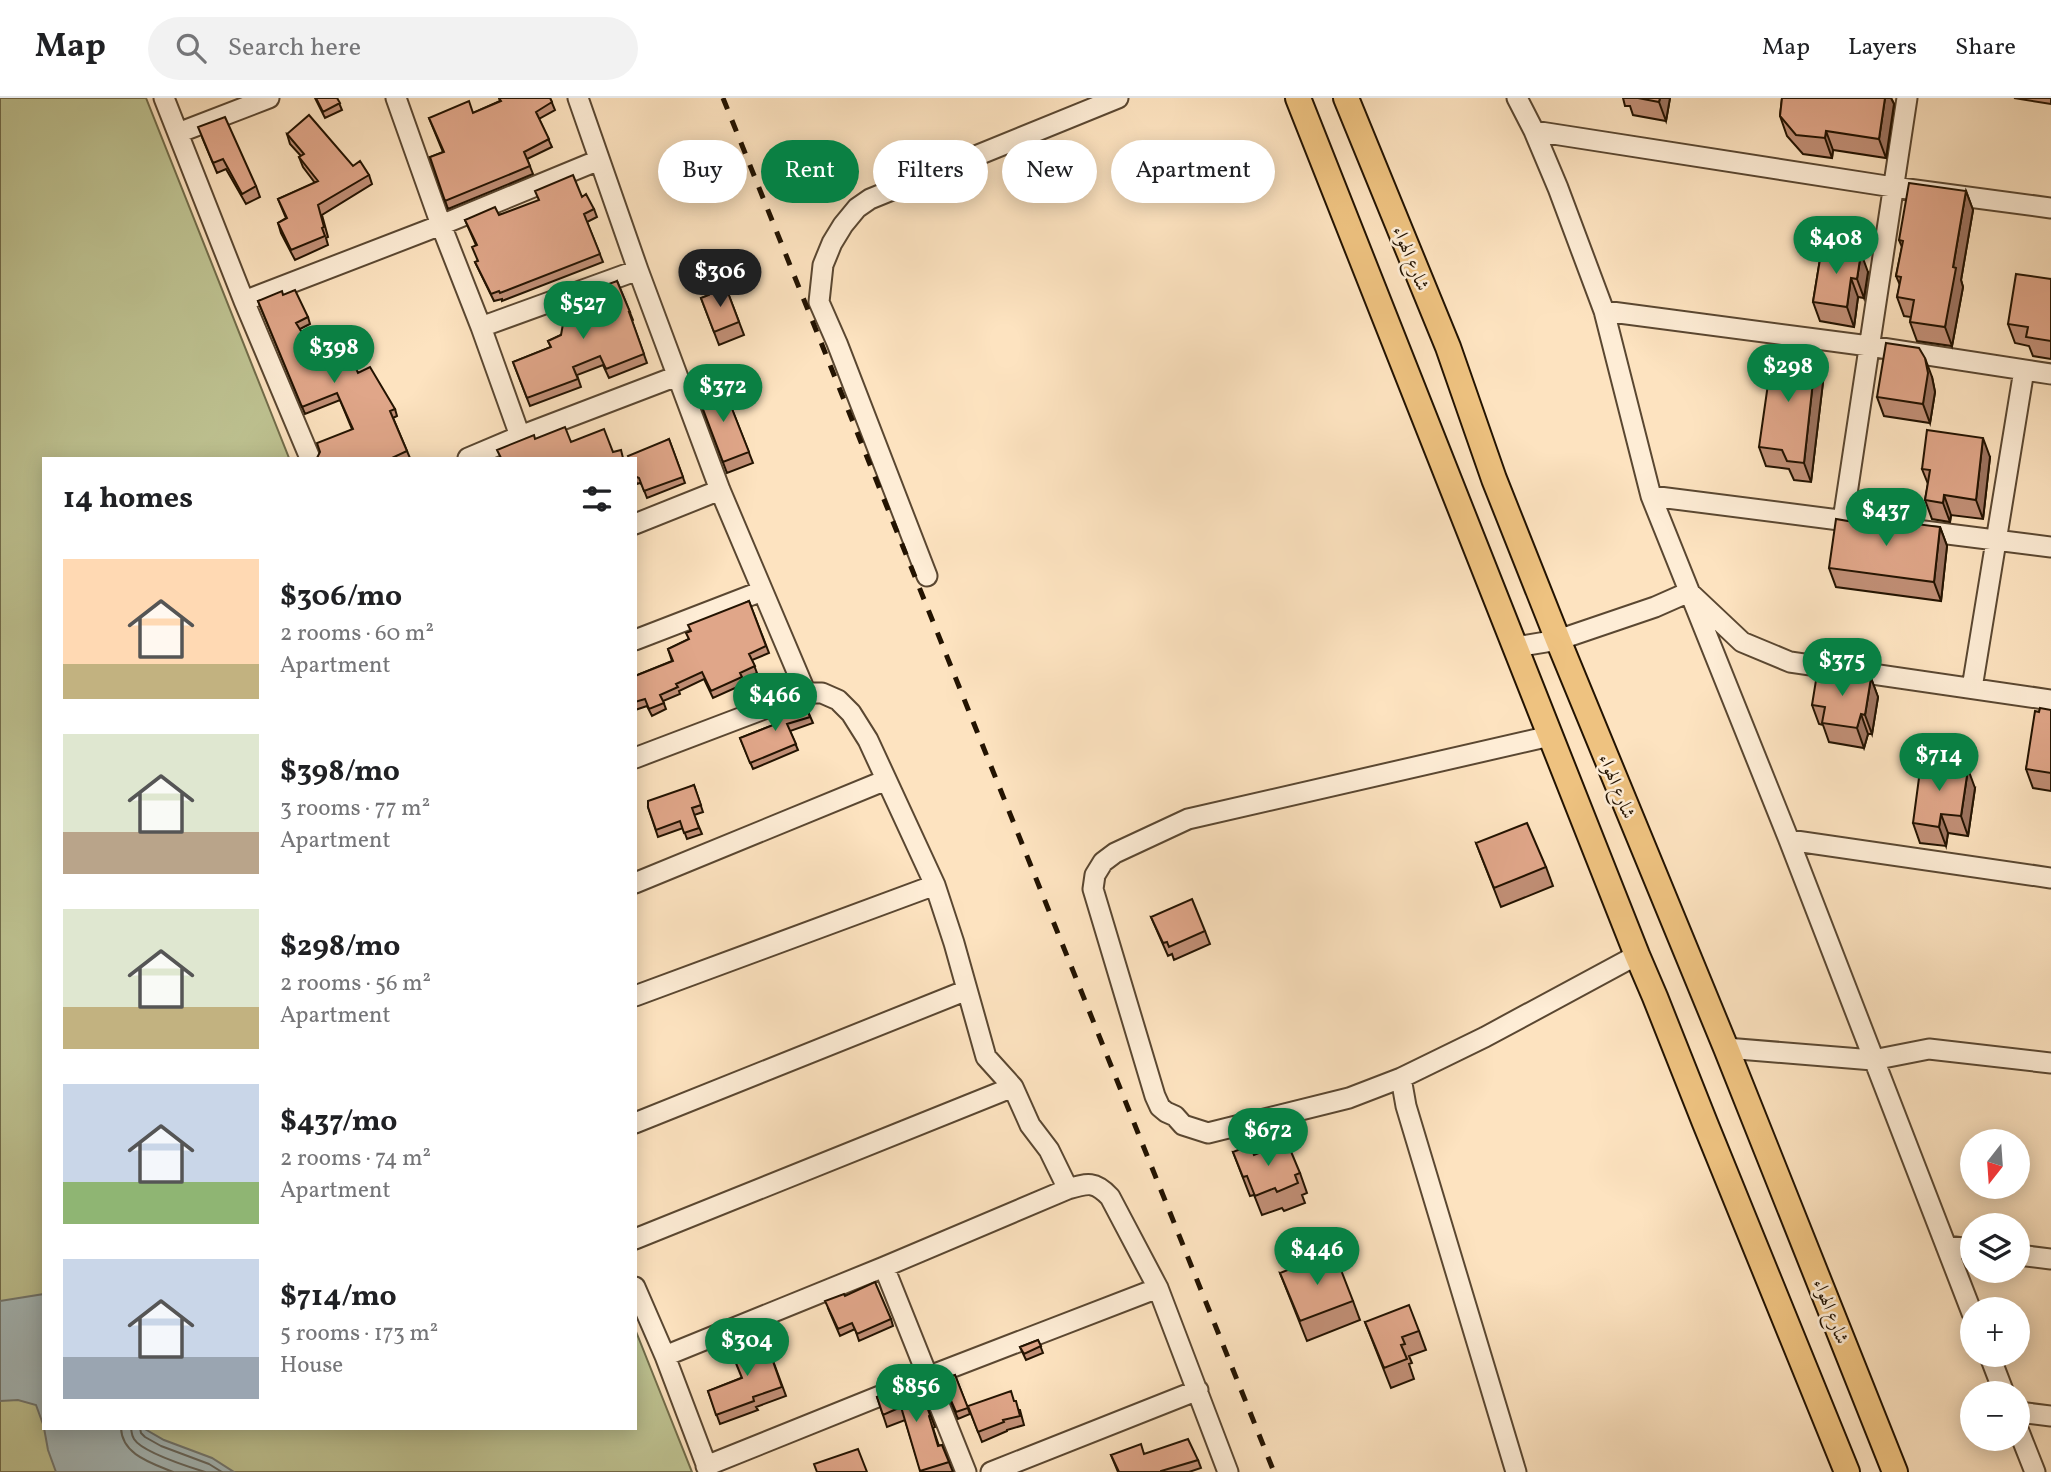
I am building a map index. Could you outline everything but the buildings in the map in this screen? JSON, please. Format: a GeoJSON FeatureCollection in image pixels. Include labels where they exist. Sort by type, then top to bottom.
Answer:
{"type":"FeatureCollection","features":[{"type":"Feature","properties":{"kind":"main road"},"geometry":{"type":"LineString","coordinates":[[1298,98],[1637,955],[1847,1472]]}},
{"type":"Feature","properties":{"kind":"main road","name":"شارع الهواء"},"geometry":{"type":"LineString","coordinates":[[1346,98],[1448,346],[1494,480],[1726,1048],[1895,1472]]}},
{"type":"Feature","properties":{"kind":"street"},"geometry":{"type":"LineString","coordinates":[[164,98],[244,301],[310,457]]}},
{"type":"Feature","properties":{"kind":"street"},"geometry":{"type":"LineString","coordinates":[[178,134],[269,98]]}},
{"type":"Feature","properties":{"kind":"street"},"geometry":{"type":"LineString","coordinates":[[396,98],[440,225],[481,327],[520,436]]}},
{"type":"Feature","properties":{"kind":"street"},"geometry":{"type":"LineString","coordinates":[[578,98],[598,160],[720,490],[806,693]]}},
{"type":"Feature","properties":{"kind":"street"},"geometry":{"type":"LineString","coordinates":[[927,576],[819,302],[823,265],[843,225],[857,208],[870,199],[1118,98]]}},
{"type":"Feature","properties":{"kind":"street"},"geometry":{"type":"LineString","coordinates":[[1517,98],[1558,188],[1604,311],[1651,496],[1789,840],[1966,1297]]}},
{"type":"Feature","properties":{"kind":"street"},"geometry":{"type":"LineString","coordinates":[[1843,520],[1907,98]]}},
{"type":"Feature","properties":{"kind":"street"},"geometry":{"type":"LineString","coordinates":[[1534,131],[1893,187],[2051,208]]}},
{"type":"Feature","properties":{"kind":"street"},"geometry":{"type":"LineString","coordinates":[[244,301],[598,160]]}},
{"type":"Feature","properties":{"kind":"street"},"geometry":{"type":"LineString","coordinates":[[481,327],[638,270]]}},
{"type":"Feature","properties":{"kind":"street"},"geometry":{"type":"LineString","coordinates":[[1604,311],[1869,346],[2051,374]]}},
{"type":"Feature","properties":{"kind":"street"},"geometry":{"type":"LineString","coordinates":[[1972,688],[2024,370]]}},
{"type":"Feature","properties":{"kind":"street"},"geometry":{"type":"LineString","coordinates":[[470,457],[677,376]]}},
{"type":"Feature","properties":{"kind":"street"},"geometry":{"type":"LineString","coordinates":[[637,523],[720,490]]}},
{"type":"Feature","properties":{"kind":"street"},"geometry":{"type":"LineString","coordinates":[[1651,496],[1868,524]]}},
{"type":"Feature","properties":{"kind":"street"},"geometry":{"type":"LineString","coordinates":[[1894,527],[2051,547]]}},
{"type":"Feature","properties":{"kind":"street"},"geometry":{"type":"LineString","coordinates":[[637,639],[762,591]]}},
{"type":"Feature","properties":{"kind":"street"},"geometry":{"type":"LineString","coordinates":[[1515,647],[1558,640],[1656,607],[1689,592]]}},
{"type":"Feature","properties":{"kind":"street"},"geometry":{"type":"LineString","coordinates":[[1689,592],[1742,642],[1790,662],[2051,700]]}},
{"type":"Feature","properties":{"kind":"street"},"geometry":{"type":"LineString","coordinates":[[637,757],[806,693],[822,693],[838,700],[851,713],[868,740],[935,885],[986,1056],[1013,1087],[1030,1125],[1048,1150],[1068,1189]]}},
{"type":"Feature","properties":{"kind":"street"},"geometry":{"type":"LineString","coordinates":[[1550,736],[1188,819],[1115,853],[1103,862],[1095,875],[1093,889],[1155,1096],[1160,1107],[1175,1115],[1183,1125],[1208,1133],[1349,1098],[1401,1078],[1485,1037],[1637,955]]}},
{"type":"Feature","properties":{"kind":"street"},"geometry":{"type":"LineString","coordinates":[[637,882],[886,780]]}},
{"type":"Feature","properties":{"kind":"street"},"geometry":{"type":"LineString","coordinates":[[1789,840],[2051,878]]}},
{"type":"Feature","properties":{"kind":"street"},"geometry":{"type":"LineString","coordinates":[[637,995],[935,885]]}},
{"type":"Feature","properties":{"kind":"street"},"geometry":{"type":"LineString","coordinates":[[637,1122],[967,990]]}},
{"type":"Feature","properties":{"kind":"street"},"geometry":{"type":"LineString","coordinates":[[1726,1048],[1873,1060],[1929,1049],[2051,1063]]}},
{"type":"Feature","properties":{"kind":"street"},"geometry":{"type":"LineString","coordinates":[[1401,1078],[1406,1106],[1516,1472]]}},
{"type":"Feature","properties":{"kind":"street"},"geometry":{"type":"LineString","coordinates":[[637,1238],[1013,1087]]}},
{"type":"Feature","properties":{"kind":"street"},"geometry":{"type":"LineString","coordinates":[[665,1356],[1068,1189],[1087,1184],[1101,1186],[1110,1197],[1157,1288],[1228,1472]]}},
{"type":"Feature","properties":{"kind":"street"},"geometry":{"type":"LineString","coordinates":[[1946,1247],[1960,1249]]}},
{"type":"Feature","properties":{"kind":"street"},"geometry":{"type":"LineString","coordinates":[[2030,1256],[2051,1259]]}},
{"type":"Feature","properties":{"kind":"street"},"geometry":{"type":"LineString","coordinates":[[884,1267],[966,1472]]}},
{"type":"Feature","properties":{"kind":"street"},"geometry":{"type":"LineString","coordinates":[[637,1292],[665,1356],[707,1469],[927,1377],[1157,1288]]}},
{"type":"Feature","properties":{"kind":"street"},"geometry":{"type":"LineString","coordinates":[[990,1472],[1198,1390]]}},
{"type":"Feature","properties":{"kind":"street"},"geometry":{"type":"LineString","coordinates":[[2030,1413],[2051,1416]]}},
{"type":"Feature","properties":{"kind":"street"},"geometry":{"type":"LineString","coordinates":[[2027,1451],[2035,1472]]}},
{"type":"Feature","properties":{"kind":"green space"},"geometry":{"type":"Polygon","coordinates":[[[0,98],[146,98],[289,457],[42,457],[42,1430],[637,1430],[637,1334],[692,1472],[0,1472],[0,98]]]}},
{"type":"Feature","properties":{"kind":"water"},"geometry":{"type":"Polygon","coordinates":[[[42,1294],[42,1422],[36,1405],[18,1400],[0,1401],[0,1301],[42,1294]]]}},
{"type":"Feature","properties":{"kind":"water"},"geometry":{"type":"Polygon","coordinates":[[[44,1430],[146,1430],[164,1440],[212,1458],[234,1472],[56,1472],[44,1430]]]}},
{"type":"Feature","properties":{"kind":"railway"},"geometry":{"type":"LineString","coordinates":[[723,98],[1274,1472]]}}]}
